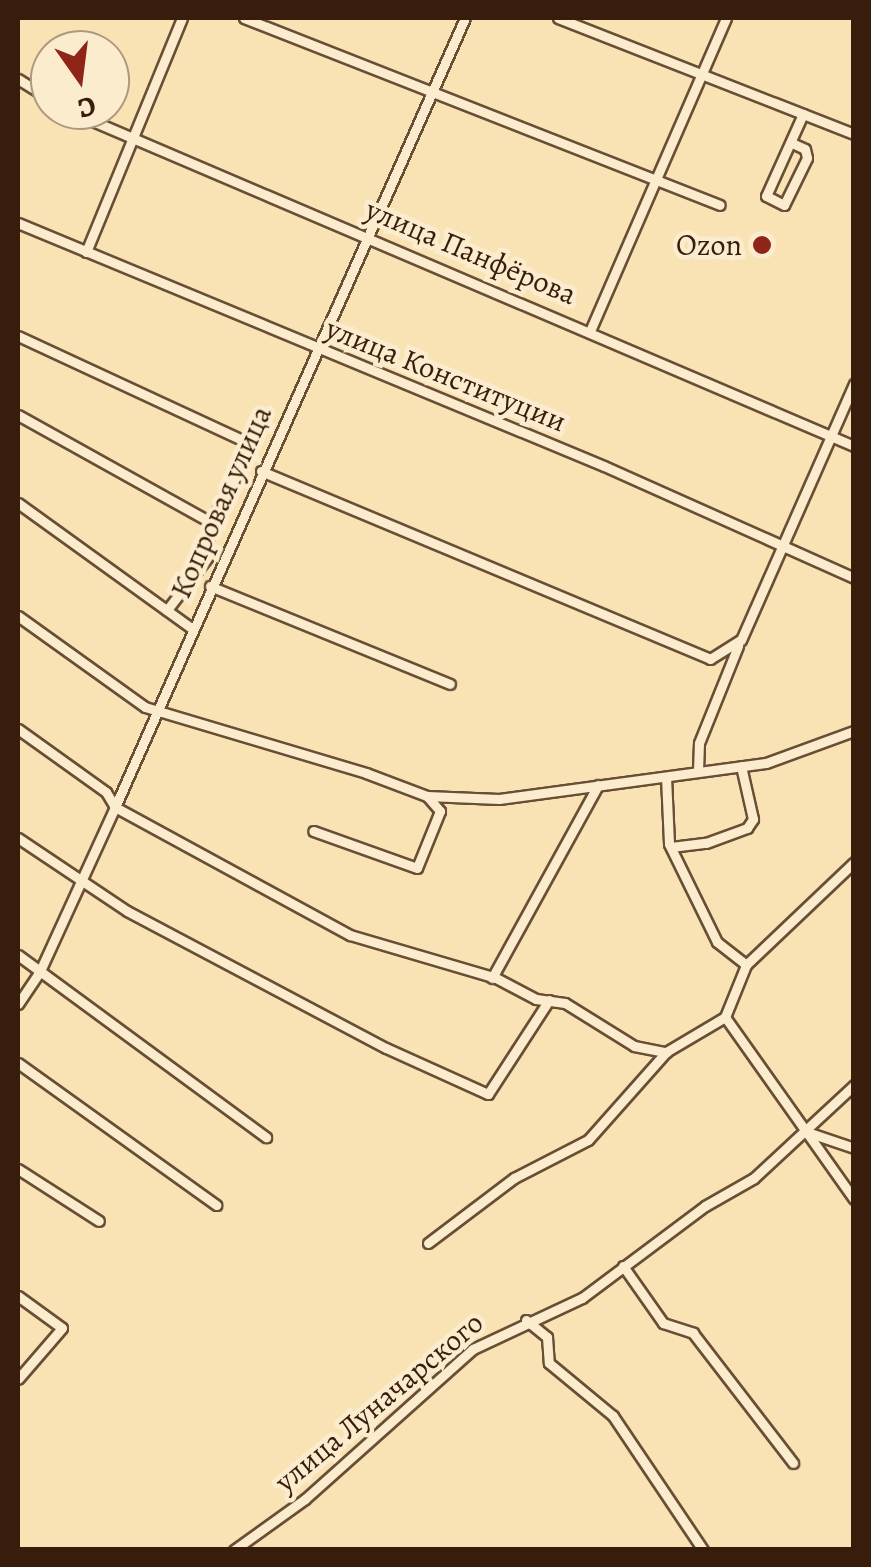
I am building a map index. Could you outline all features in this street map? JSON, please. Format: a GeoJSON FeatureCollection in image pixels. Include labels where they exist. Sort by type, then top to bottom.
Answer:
{"type":"FeatureCollection","features":[{"type":"Feature","properties":{"kind":"street"},"geometry":{"type":"LineString","coordinates":[[86,252],[182,18]]}},
{"type":"Feature","properties":{"kind":"street"},"geometry":{"type":"LineString","coordinates":[[244,18],[720,205]]}},
{"type":"Feature","properties":{"kind":"street","name":"Копровая улица"},"geometry":{"type":"LineString","coordinates":[[18,1004],[40,972],[465,18]]}},
{"type":"Feature","properties":{"kind":"street"},"geometry":{"type":"LineString","coordinates":[[558,18],[854,134]]}},
{"type":"Feature","properties":{"kind":"street"},"geometry":{"type":"LineString","coordinates":[[590,331],[726,18]]}},
{"type":"Feature","properties":{"kind":"street"},"geometry":{"type":"LineString","coordinates":[[792,144],[805,149],[807,158],[784,205],[766,196],[803,114]]}},
{"type":"Feature","properties":{"kind":"street","name":"улица Панфёрова"},"geometry":{"type":"LineString","coordinates":[[112,130],[371,235],[854,446]]}},
{"type":"Feature","properties":{"kind":"street","name":"улица Конституции"},"geometry":{"type":"LineString","coordinates":[[18,223],[854,578]]}},
{"type":"Feature","properties":{"kind":"street"},"geometry":{"type":"LineString","coordinates":[[18,336],[248,443],[245,461],[210,522],[207,558],[166,610]]}},
{"type":"Feature","properties":{"kind":"street"},"geometry":{"type":"LineString","coordinates":[[698,771],[709,711],[785,548],[854,384]]}},
{"type":"Feature","properties":{"kind":"street"},"geometry":{"type":"LineString","coordinates":[[18,415],[210,522]]}},
{"type":"Feature","properties":{"kind":"street"},"geometry":{"type":"LineString","coordinates":[[260,471],[710,659],[741,640]]}},
{"type":"Feature","properties":{"kind":"street"},"geometry":{"type":"LineString","coordinates":[[18,503],[192,628]]}},
{"type":"Feature","properties":{"kind":"street"},"geometry":{"type":"LineString","coordinates":[[210,586],[450,684]]}},
{"type":"Feature","properties":{"kind":"street"},"geometry":{"type":"LineString","coordinates":[[18,616],[157,712],[196,718],[427,796],[499,798],[666,778],[794,755],[854,730]]}},
{"type":"Feature","properties":{"kind":"street"},"geometry":{"type":"LineString","coordinates":[[18,728],[106,792],[115,806],[350,935],[494,978],[584,1012],[634,1046],[666,1052]]}},
{"type":"Feature","properties":{"kind":"street"},"geometry":{"type":"LineString","coordinates":[[671,847],[706,843],[747,828],[754,818],[740,766]]}},
{"type":"Feature","properties":{"kind":"street"},"geometry":{"type":"LineString","coordinates":[[666,778],[671,847],[717,942],[746,965]]}},
{"type":"Feature","properties":{"kind":"street"},"geometry":{"type":"LineString","coordinates":[[494,978],[598,785]]}},
{"type":"Feature","properties":{"kind":"street"},"geometry":{"type":"LineString","coordinates":[[313,831],[417,868],[440,810],[427,796]]}},
{"type":"Feature","properties":{"kind":"street"},"geometry":{"type":"LineString","coordinates":[[18,838],[79,882],[386,1048],[488,1094],[549,1000]]}},
{"type":"Feature","properties":{"kind":"street"},"geometry":{"type":"LineString","coordinates":[[428,1243],[514,1178],[588,1140],[666,1052],[725,1016],[746,965],[854,862]]}},
{"type":"Feature","properties":{"kind":"street"},"geometry":{"type":"LineString","coordinates":[[18,955],[266,1137]]}},
{"type":"Feature","properties":{"kind":"street"},"geometry":{"type":"LineString","coordinates":[[725,1016],[854,1199]]}},
{"type":"Feature","properties":{"kind":"street"},"geometry":{"type":"LineString","coordinates":[[18,1063],[216,1206]]}},
{"type":"Feature","properties":{"kind":"street","name":"улица Луначарского"},"geometry":{"type":"LineString","coordinates":[[239,1548],[305,1499],[473,1349],[526,1320],[582,1298],[754,1178],[854,1085]]}},
{"type":"Feature","properties":{"kind":"street"},"geometry":{"type":"LineString","coordinates":[[804,1131],[854,1148]]}},
{"type":"Feature","properties":{"kind":"street"},"geometry":{"type":"LineString","coordinates":[[18,1169],[98,1221]]}},
{"type":"Feature","properties":{"kind":"street"},"geometry":{"type":"LineString","coordinates":[[623,1266],[663,1323],[693,1333],[793,1463]]}},
{"type":"Feature","properties":{"kind":"street"},"geometry":{"type":"LineString","coordinates":[[18,1296],[62,1328],[18,1379]]}},
{"type":"Feature","properties":{"kind":"street"},"geometry":{"type":"LineString","coordinates":[[526,1320],[547,1337],[549,1363],[613,1416],[703,1550]]}},
{"type":"Feature","properties":{"kind":"place","name":"Ozon"},"geometry":{"type":"Point","coordinates":[762,245]}}]}
